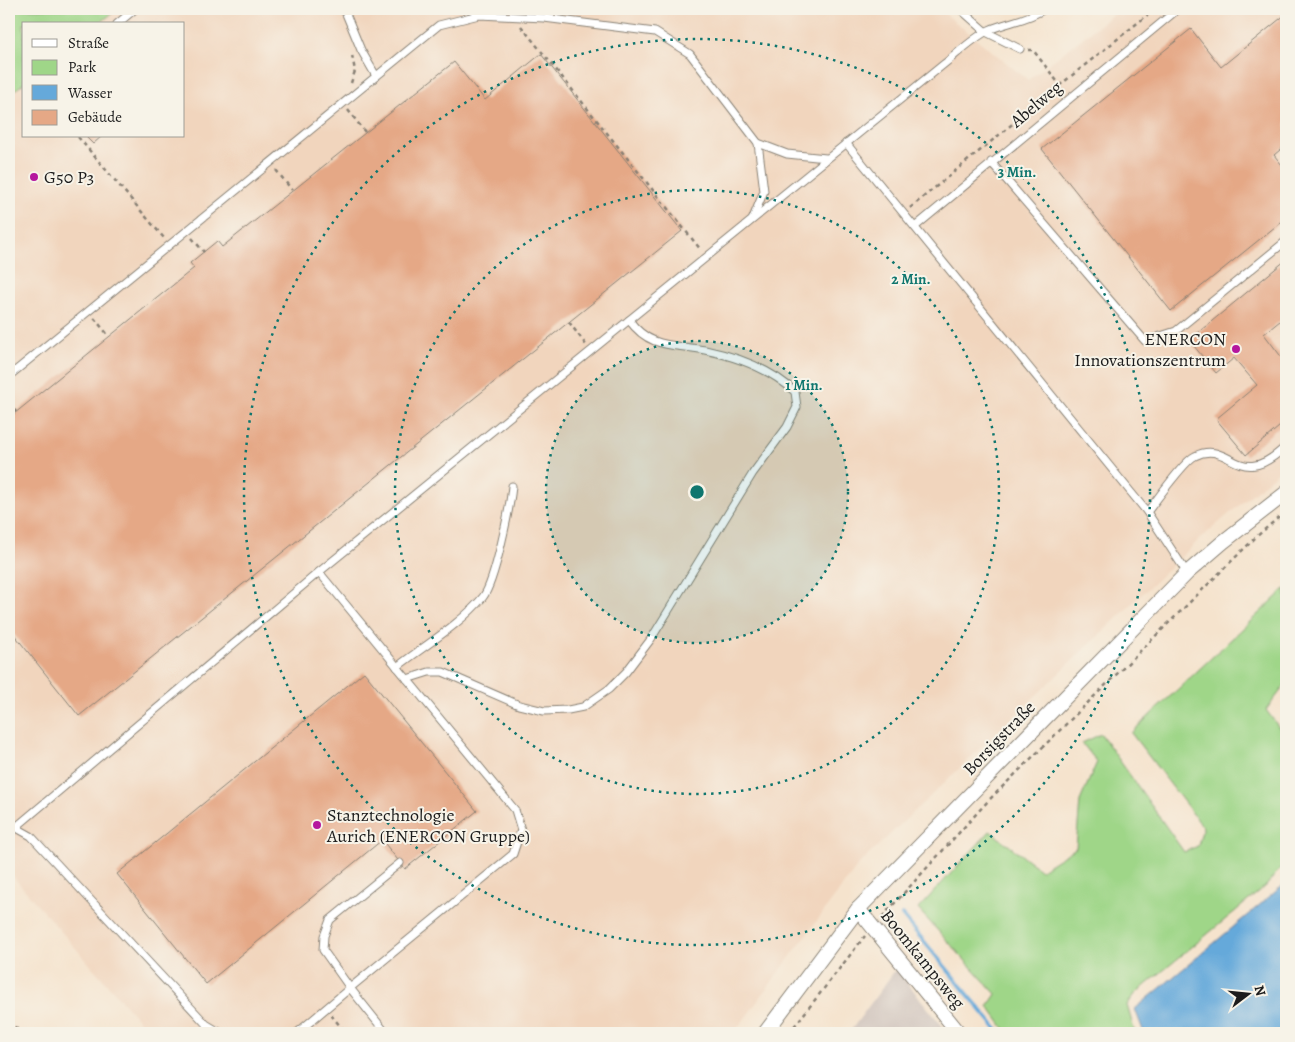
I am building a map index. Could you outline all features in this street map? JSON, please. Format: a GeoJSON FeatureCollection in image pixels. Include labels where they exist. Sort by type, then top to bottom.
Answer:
{"type":"FeatureCollection","features":[{"type":"Feature","properties":{"kind":"street","name":"Borsigstraße"},"geometry":{"type":"LineString","coordinates":[[764,1033],[858,909],[1187,573],[1286,493]]}},
{"type":"Feature","properties":{"kind":"street","name":"Boomkampsweg"},"geometry":{"type":"LineString","coordinates":[[858,909],[959,1033]]}},
{"type":"Feature","properties":{"kind":"lane"},"geometry":{"type":"LineString","coordinates":[[119,22],[135,9]]}},
{"type":"Feature","properties":{"kind":"lane"},"geometry":{"type":"LineString","coordinates":[[344,9],[361,50],[376,76]]}},
{"type":"Feature","properties":{"kind":"lane"},"geometry":{"type":"LineString","coordinates":[[960,9],[986,32],[1020,49]]}},
{"type":"Feature","properties":{"kind":"lane"},"geometry":{"type":"LineString","coordinates":[[12,830],[319,572],[826,158],[986,32],[1010,21],[1034,16],[1044,9]]}},
{"type":"Feature","properties":{"kind":"lane","name":"Abelweg"},"geometry":{"type":"LineString","coordinates":[[916,226],[990,162],[1178,9]]}},
{"type":"Feature","properties":{"kind":"lane"},"geometry":{"type":"LineString","coordinates":[[9,376],[440,25],[479,15],[544,18],[655,32],[690,54],[758,143],[764,191],[752,220]]}},
{"type":"Feature","properties":{"kind":"lane"},"geometry":{"type":"LineString","coordinates":[[758,143],[787,154],[826,158]]}},
{"type":"Feature","properties":{"kind":"lane"},"geometry":{"type":"LineString","coordinates":[[846,143],[916,226],[1147,512],[1187,573]]}},
{"type":"Feature","properties":{"kind":"lane"},"geometry":{"type":"LineString","coordinates":[[990,162],[1145,341],[1176,331],[1286,242]]}},
{"type":"Feature","properties":{"kind":"lane"},"geometry":{"type":"LineString","coordinates":[[407,679],[429,672],[443,672],[519,705],[535,709],[568,710],[584,707],[608,689],[626,672],[651,639],[753,474],[787,427],[797,407],[795,392],[780,378],[754,365],[707,350],[648,340],[639,334],[629,320]]}},
{"type":"Feature","properties":{"kind":"lane"},"geometry":{"type":"LineString","coordinates":[[1147,512],[1193,456],[1205,451],[1217,452],[1243,466],[1261,465],[1276,456],[1286,446]]}},
{"type":"Feature","properties":{"kind":"lane"},"geometry":{"type":"LineString","coordinates":[[396,667],[473,608],[485,594],[510,506],[512,486]]}},
{"type":"Feature","properties":{"kind":"lane"},"geometry":{"type":"LineString","coordinates":[[297,1033],[514,854],[521,830],[515,810],[319,572]]}},
{"type":"Feature","properties":{"kind":"lane"},"geometry":{"type":"LineString","coordinates":[[9,820],[12,830]]}},
{"type":"Feature","properties":{"kind":"lane"},"geometry":{"type":"LineString","coordinates":[[12,830],[31,836],[206,1024],[221,1033]]}},
{"type":"Feature","properties":{"kind":"lane"},"geometry":{"type":"LineString","coordinates":[[386,1033],[323,950],[324,936],[330,920],[400,863]]}},
{"type":"Feature","properties":{"kind":"path"},"geometry":{"type":"LineString","coordinates":[[905,213],[1155,9]]}},
{"type":"Feature","properties":{"kind":"path"},"geometry":{"type":"LineString","coordinates":[[513,16],[706,257]]}},
{"type":"Feature","properties":{"kind":"path"},"geometry":{"type":"LineString","coordinates":[[1020,49],[1033,50],[1060,85]]}},
{"type":"Feature","properties":{"kind":"path"},"geometry":{"type":"LineString","coordinates":[[351,53],[355,71],[354,80],[350,85],[356,93]]}},
{"type":"Feature","properties":{"kind":"path"},"geometry":{"type":"LineString","coordinates":[[342,104],[365,132]]}},
{"type":"Feature","properties":{"kind":"path"},"geometry":{"type":"LineString","coordinates":[[80,138],[170,245]]}},
{"type":"Feature","properties":{"kind":"path"},"geometry":{"type":"LineString","coordinates":[[270,163],[292,190]]}},
{"type":"Feature","properties":{"kind":"path"},"geometry":{"type":"LineString","coordinates":[[186,231],[204,252]]}},
{"type":"Feature","properties":{"kind":"path"},"geometry":{"type":"LineString","coordinates":[[88,311],[110,336]]}},
{"type":"Feature","properties":{"kind":"path"},"geometry":{"type":"LineString","coordinates":[[569,322],[592,351]]}},
{"type":"Feature","properties":{"kind":"path"},"geometry":{"type":"LineString","coordinates":[[9,403],[16,412]]}},
{"type":"Feature","properties":{"kind":"path","name":"Borsigstraße"},"geometry":{"type":"LineString","coordinates":[[789,1033],[872,927],[988,801],[1249,544],[1286,511]]}},
{"type":"Feature","properties":{"kind":"path"},"geometry":{"type":"LineString","coordinates":[[326,1010],[346,1033]]}},
{"type":"Feature","properties":{"kind":"path"},"geometry":{"type":"LineString","coordinates":[[9,1021],[21,1033]]}},
{"type":"Feature","properties":{"kind":"shaded area"},"geometry":{"type":"Polygon","coordinates":[[[118,9],[939,9],[1028,80],[1120,9],[1286,9],[1286,465],[1201,538],[859,864],[734,1033],[150,1033],[9,872],[9,95],[22,85],[22,138],[185,138],[185,22],[102,22],[118,9]]]}},
{"type":"Feature","properties":{"kind":"shaded area"},"geometry":{"type":"Polygon","coordinates":[[[896,969],[948,1033],[849,1033],[896,969]]]}},
{"type":"Feature","properties":{"kind":"green space"},"geometry":{"type":"Polygon","coordinates":[[[9,9],[118,9],[101,22],[22,22],[22,85],[9,95],[9,9]]]}},
{"type":"Feature","properties":{"kind":"green space"},"geometry":{"type":"Polygon","coordinates":[[[1286,588],[1286,684],[1266,710],[1286,737],[1286,861],[1266,886],[1136,993],[1127,1005],[1135,1033],[1031,1033],[1006,1031],[988,1006],[996,994],[918,909],[990,831],[1041,870],[1076,848],[1080,801],[1097,762],[1082,743],[1101,734],[1184,852],[1198,846],[1203,827],[1131,733],[1286,588]]]}},
{"type":"Feature","properties":{"kind":"water"},"geometry":{"type":"Polygon","coordinates":[[[1286,883],[1286,1033],[1144,1033],[1135,1009],[1286,883]]]}},
{"type":"Feature","properties":{"kind":"building"},"geometry":{"type":"Polygon","coordinates":[[[1286,14],[1286,145],[1274,155],[1286,170],[1286,218],[1171,311],[1042,149],[1191,29],[1221,67],[1286,14]]]}},
{"type":"Feature","properties":{"kind":"building"},"geometry":{"type":"Polygon","coordinates":[[[541,54],[682,231],[79,716],[9,628],[9,418],[194,268],[190,263],[217,241],[222,247],[454,62],[485,100],[541,54]]]}},
{"type":"Feature","properties":{"kind":"building"},"geometry":{"type":"Polygon","coordinates":[[[87,138],[100,138],[93,144],[87,138]]]}},
{"type":"Feature","properties":{"kind":"building","name":"ENERCON Innovationszentrum"},"geometry":{"type":"Polygon","coordinates":[[[1286,260],[1286,316],[1264,334],[1286,363],[1286,421],[1246,455],[1216,419],[1257,385],[1234,358],[1216,373],[1189,340],[1286,260]]]}},
{"type":"Feature","properties":{"kind":"building","name":"Stanztechnologie Aurich (ENERCON Gruppe)"},"geometry":{"type":"Polygon","coordinates":[[[364,672],[477,811],[405,869],[382,840],[206,984],[117,874],[364,672]]]}},
{"type":"Feature","properties":{"kind":"waterway"},"geometry":{"type":"LineString","coordinates":[[902,915],[1000,1033]]}},
{"type":"Feature","properties":{"kind":"place","name":"G50 P3"},"geometry":{"type":"Point","coordinates":[34,177]}},
{"type":"Feature","properties":{"kind":"place","name":"ENERCON Innovationszentrum"},"geometry":{"type":"Point","coordinates":[1236,349]}},
{"type":"Feature","properties":{"kind":"place","name":"Stanztechnologie Aurich (ENERCON Gruppe)"},"geometry":{"type":"Point","coordinates":[317,825]}}]}
